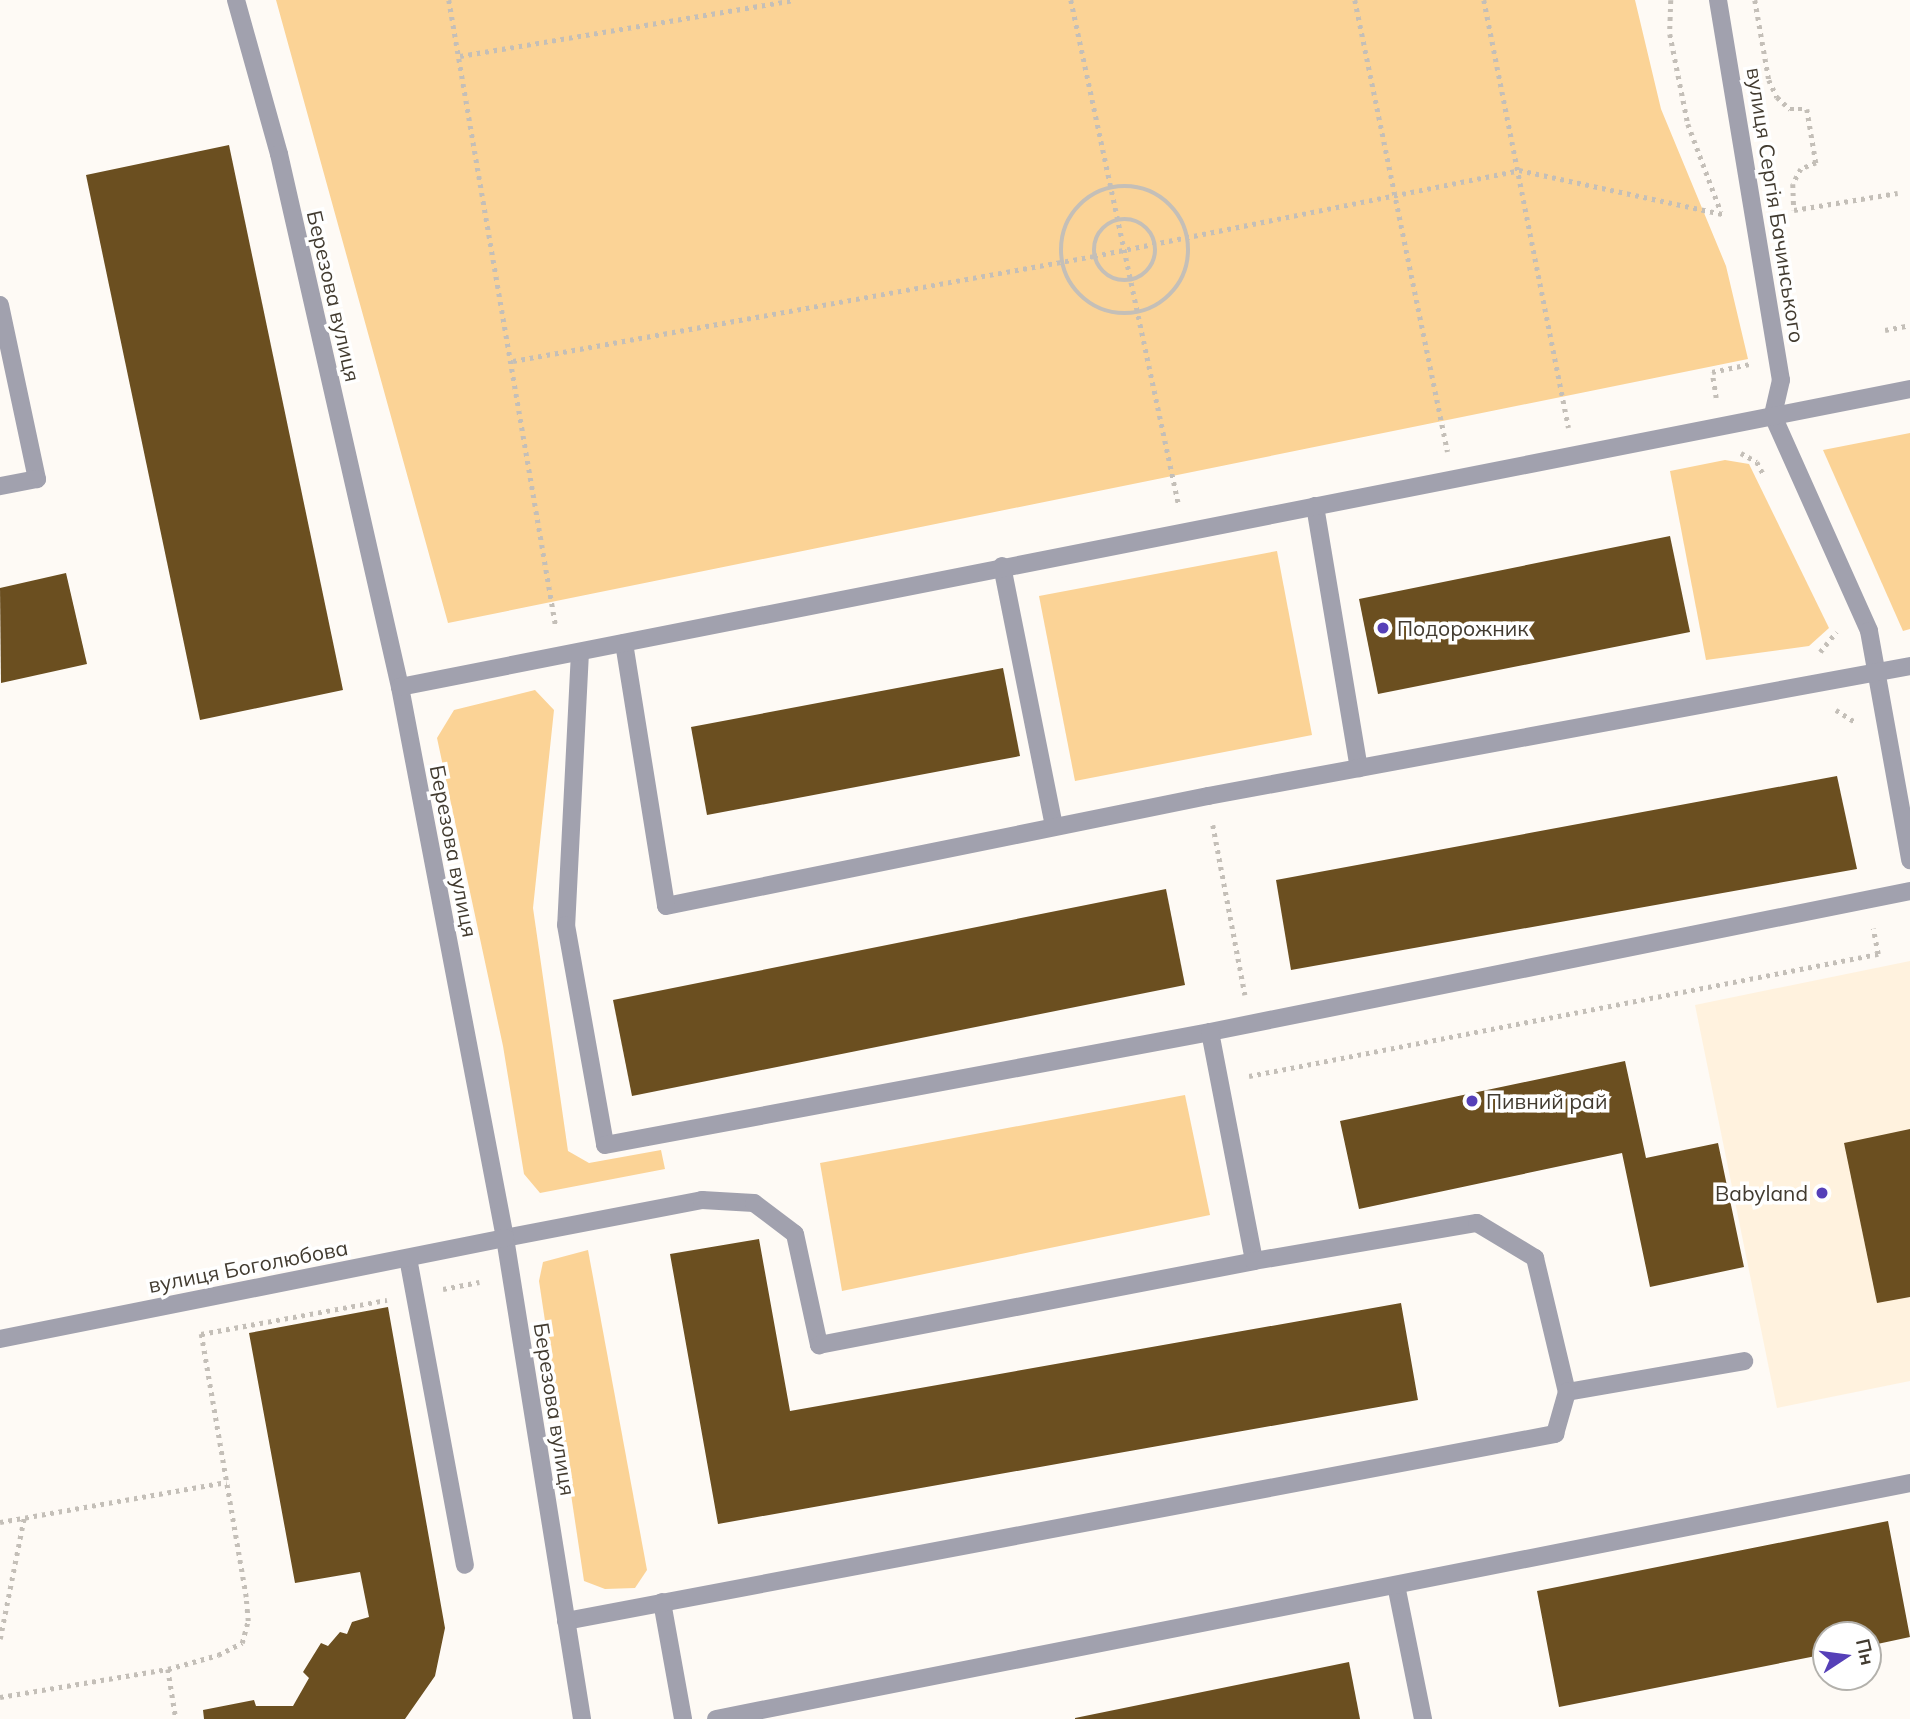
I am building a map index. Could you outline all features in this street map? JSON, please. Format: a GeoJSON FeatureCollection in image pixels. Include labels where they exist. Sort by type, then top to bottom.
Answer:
{"type":"FeatureCollection","features":[{"type":"Feature","properties":{"kind":"street","name":"Березова вулиця"},"geometry":{"type":"LineString","coordinates":[[236,0],[279,154],[400,687],[505,1238],[582,1719]]}},
{"type":"Feature","properties":{"kind":"street","name":"вулиця Сергія Бачинського"},"geometry":{"type":"LineString","coordinates":[[1718,0],[1781,380],[1773,416]]}},
{"type":"Feature","properties":{"kind":"street"},"geometry":{"type":"LineString","coordinates":[[0,305],[37,479],[0,486]]}},
{"type":"Feature","properties":{"kind":"street"},"geometry":{"type":"LineString","coordinates":[[400,687],[1574,453],[1910,389]]}},
{"type":"Feature","properties":{"kind":"street"},"geometry":{"type":"LineString","coordinates":[[1773,416],[1869,631],[1910,860]]}},
{"type":"Feature","properties":{"kind":"street"},"geometry":{"type":"LineString","coordinates":[[1315,506],[1360,768]]}},
{"type":"Feature","properties":{"kind":"street"},"geometry":{"type":"LineString","coordinates":[[1002,566],[1054,827]]}},
{"type":"Feature","properties":{"kind":"street"},"geometry":{"type":"LineString","coordinates":[[624,643],[666,906],[1208,796],[1910,666]]}},
{"type":"Feature","properties":{"kind":"street"},"geometry":{"type":"LineString","coordinates":[[580,652],[566,925],[605,1145],[1210,1032],[1910,891]]}},
{"type":"Feature","properties":{"kind":"street"},"geometry":{"type":"LineString","coordinates":[[566,1620],[1555,1434],[1567,1392],[1535,1258],[1477,1223],[1254,1261],[1210,1032]]}},
{"type":"Feature","properties":{"kind":"street","name":"вулиця Боголюбова"},"geometry":{"type":"LineString","coordinates":[[0,1339],[702,1200],[754,1203],[795,1234],[819,1345],[1254,1261]]}},
{"type":"Feature","properties":{"kind":"street"},"geometry":{"type":"LineString","coordinates":[[408,1258],[465,1565]]}},
{"type":"Feature","properties":{"kind":"street"},"geometry":{"type":"LineString","coordinates":[[1567,1392],[1744,1361]]}},
{"type":"Feature","properties":{"kind":"street"},"geometry":{"type":"LineString","coordinates":[[716,1719],[1910,1483]]}},
{"type":"Feature","properties":{"kind":"street"},"geometry":{"type":"LineString","coordinates":[[1396,1585],[1423,1719]]}},
{"type":"Feature","properties":{"kind":"street"},"geometry":{"type":"LineString","coordinates":[[662,1602],[683,1719]]}},
{"type":"Feature","properties":{"kind":"path"},"geometry":{"type":"LineString","coordinates":[[449,0],[513,361],[561,656]]}},
{"type":"Feature","properties":{"kind":"path"},"geometry":{"type":"LineString","coordinates":[[459,56],[794,0]]}},
{"type":"Feature","properties":{"kind":"path"},"geometry":{"type":"LineString","coordinates":[[1071,0],[1133,280],[1184,530]]}},
{"type":"Feature","properties":{"kind":"path"},"geometry":{"type":"LineString","coordinates":[[1355,0],[1454,478]]}},
{"type":"Feature","properties":{"kind":"path"},"geometry":{"type":"LineString","coordinates":[[1484,0],[1574,453]]}},
{"type":"Feature","properties":{"kind":"path"},"geometry":{"type":"LineString","coordinates":[[1671,0],[1670,34],[1688,124],[1725,222]]}},
{"type":"Feature","properties":{"kind":"path"},"geometry":{"type":"LineString","coordinates":[[1755,0],[1769,80],[1777,97],[1790,109],[1807,109],[1816,163],[1801,169],[1793,184],[1794,211],[1898,193]]}},
{"type":"Feature","properties":{"kind":"path"},"geometry":{"type":"LineString","coordinates":[[513,361],[1094,256],[1519,170],[1722,214]]}},
{"type":"Feature","properties":{"kind":"path"},"geometry":{"type":"LineString","coordinates":[[1111,187],[1151,190],[1168,202],[1188,236],[1190,256],[1174,293],[1140,313],[1099,309],[1069,282],[1062,262],[1066,224],[1092,194],[1111,187]]}},
{"type":"Feature","properties":{"kind":"path"},"geometry":{"type":"LineString","coordinates":[[1118,219],[1146,226],[1156,243],[1154,262],[1133,280],[1104,274],[1094,256],[1102,229],[1118,219]]}},
{"type":"Feature","properties":{"kind":"path"},"geometry":{"type":"LineString","coordinates":[[1885,330],[1910,325]]}},
{"type":"Feature","properties":{"kind":"path"},"geometry":{"type":"LineString","coordinates":[[1751,350],[1753,363],[1712,372],[1726,453],[1742,453],[1757,462],[1769,485]]}},
{"type":"Feature","properties":{"kind":"path"},"geometry":{"type":"LineString","coordinates":[[1817,656],[1836,633],[1834,624]]}},
{"type":"Feature","properties":{"kind":"path"},"geometry":{"type":"LineString","coordinates":[[1825,710],[1834,708],[1859,725]]}},
{"type":"Feature","properties":{"kind":"path"},"geometry":{"type":"LineString","coordinates":[[1208,796],[1245,999],[1259,996]]}},
{"type":"Feature","properties":{"kind":"path"},"geometry":{"type":"LineString","coordinates":[[1244,1076],[1878,954],[1867,900]]}},
{"type":"Feature","properties":{"kind":"path"},"geometry":{"type":"LineString","coordinates":[[0,1697],[168,1669],[218,1655],[242,1643],[248,1621],[246,1597],[201,1334],[480,1282]]}},
{"type":"Feature","properties":{"kind":"path"},"geometry":{"type":"LineString","coordinates":[[0,1522],[226,1482]]}},
{"type":"Feature","properties":{"kind":"path"},"geometry":{"type":"LineString","coordinates":[[0,1639],[24,1518]]}},
{"type":"Feature","properties":{"kind":"path"},"geometry":{"type":"LineString","coordinates":[[168,1669],[176,1719]]}},
{"type":"Feature","properties":{"kind":"shaded area"},"geometry":{"type":"Polygon","coordinates":[[[276,0],[1635,0],[1661,109],[1726,266],[1748,359],[448,623],[276,0]]]}},
{"type":"Feature","properties":{"kind":"shaded area"},"geometry":{"type":"Polygon","coordinates":[[[1910,433],[1910,629],[1903,631],[1823,450],[1910,433]]]}},
{"type":"Feature","properties":{"kind":"shaded area"},"geometry":{"type":"Polygon","coordinates":[[[1725,460],[1749,464],[1829,628],[1809,646],[1706,660],[1670,471],[1725,460]]]}},
{"type":"Feature","properties":{"kind":"shaded area"},"geometry":{"type":"Polygon","coordinates":[[[1277,551],[1312,735],[1075,781],[1039,596],[1277,551]]]}},
{"type":"Feature","properties":{"kind":"shaded area"},"geometry":{"type":"Polygon","coordinates":[[[535,690],[554,710],[533,908],[568,1151],[589,1163],[661,1150],[665,1169],[540,1193],[524,1174],[503,1046],[437,738],[454,710],[535,690]]]}},
{"type":"Feature","properties":{"kind":"shaded area","name":"Babyland"},"geometry":{"type":"Polygon","coordinates":[[[1910,961],[1910,1381],[1777,1408],[1695,1005],[1910,961]]]}},
{"type":"Feature","properties":{"kind":"shaded area"},"geometry":{"type":"Polygon","coordinates":[[[1185,1095],[1210,1215],[842,1291],[820,1163],[1185,1095]]]}},
{"type":"Feature","properties":{"kind":"shaded area"},"geometry":{"type":"Polygon","coordinates":[[[588,1250],[647,1570],[635,1588],[605,1589],[584,1581],[539,1281],[543,1262],[588,1250]]]}},
{"type":"Feature","properties":{"kind":"building"},"geometry":{"type":"Polygon","coordinates":[[[229,145],[343,690],[200,720],[86,175],[229,145]]]}},
{"type":"Feature","properties":{"kind":"building"},"geometry":{"type":"Polygon","coordinates":[[[1670,536],[1690,632],[1378,694],[1359,599],[1670,536]]]}},
{"type":"Feature","properties":{"kind":"building"},"geometry":{"type":"Polygon","coordinates":[[[66,573],[87,664],[1,683],[0,588],[66,573]]]}},
{"type":"Feature","properties":{"kind":"building"},"geometry":{"type":"Polygon","coordinates":[[[1003,668],[1020,756],[707,815],[691,727],[1003,668]]]}},
{"type":"Feature","properties":{"kind":"building"},"geometry":{"type":"Polygon","coordinates":[[[1837,776],[1857,869],[1291,970],[1276,880],[1837,776]]]}},
{"type":"Feature","properties":{"kind":"building"},"geometry":{"type":"Polygon","coordinates":[[[1166,889],[1185,985],[632,1096],[613,1000],[1166,889]]]}},
{"type":"Feature","properties":{"kind":"building"},"geometry":{"type":"Polygon","coordinates":[[[1625,1061],[1646,1158],[1718,1143],[1744,1267],[1650,1287],[1622,1153],[1359,1209],[1340,1121],[1625,1061]]]}},
{"type":"Feature","properties":{"kind":"building"},"geometry":{"type":"Polygon","coordinates":[[[1910,1129],[1910,1297],[1877,1303],[1844,1143],[1910,1129]]]}},
{"type":"Feature","properties":{"kind":"building"},"geometry":{"type":"Polygon","coordinates":[[[759,1239],[790,1411],[1401,1303],[1418,1400],[718,1524],[670,1254],[759,1239]]]}},
{"type":"Feature","properties":{"kind":"building"},"geometry":{"type":"Polygon","coordinates":[[[388,1307],[445,1628],[435,1676],[405,1719],[204,1719],[203,1710],[254,1700],[256,1706],[293,1706],[309,1678],[303,1672],[321,1643],[328,1646],[340,1632],[347,1634],[352,1622],[369,1617],[360,1572],[295,1583],[249,1333],[388,1307]]]}},
{"type":"Feature","properties":{"kind":"building"},"geometry":{"type":"Polygon","coordinates":[[[1888,1521],[1910,1637],[1882,1643],[1882,1621],[1812,1621],[1812,1657],[1559,1707],[1537,1591],[1888,1521]]]}},
{"type":"Feature","properties":{"kind":"building"},"geometry":{"type":"Polygon","coordinates":[[[1349,1662],[1360,1719],[1075,1719],[1075,1718],[1349,1662]]]}},
{"type":"Feature","properties":{"kind":"place","name":"Подорожник"},"geometry":{"type":"Point","coordinates":[1383,628]}},
{"type":"Feature","properties":{"kind":"place","name":"Пивний рай"},"geometry":{"type":"Point","coordinates":[1472,1101]}},
{"type":"Feature","properties":{"kind":"place","name":"Babyland"},"geometry":{"type":"Point","coordinates":[1822,1193]}}]}
